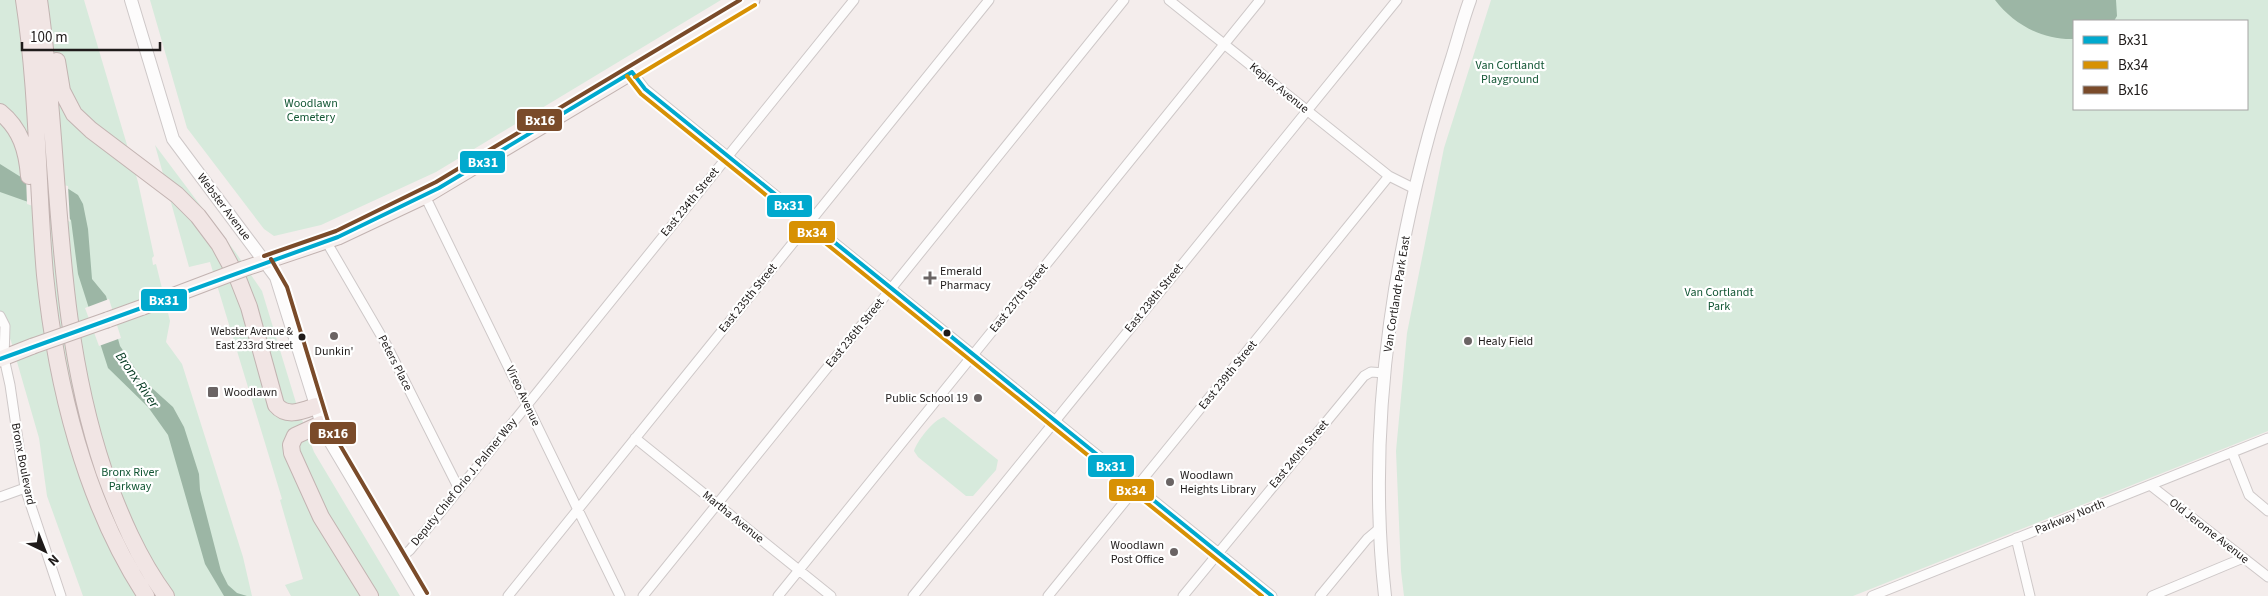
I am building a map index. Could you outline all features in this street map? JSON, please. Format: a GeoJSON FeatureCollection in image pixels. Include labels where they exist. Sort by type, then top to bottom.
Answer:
{"type":"FeatureCollection","features":[{"type":"Feature","properties":{"kind":"highway"},"geometry":{"type":"LineString","coordinates":[[24,0],[32,71],[37,220],[58,359],[73,424],[122,569],[135,596]]}},
{"type":"Feature","properties":{"kind":"highway"},"geometry":{"type":"LineString","coordinates":[[40,0],[47,63],[58,221],[71,340],[92,432],[126,527],[142,558],[166,596]]}},
{"type":"Feature","properties":{"kind":"highway"},"geometry":{"type":"LineString","coordinates":[[47,0],[62,91],[74,114],[91,130],[170,189],[198,216],[219,244],[241,287],[252,316],[276,405],[280,410],[290,413],[316,406]]}},
{"type":"Feature","properties":{"kind":"highway"},"geometry":{"type":"LineString","coordinates":[[0,112],[12,124],[22,140],[34,175]]}},
{"type":"Feature","properties":{"kind":"highway"},"geometry":{"type":"LineString","coordinates":[[321,424],[292,438],[293,456],[324,523],[370,596]]}},
{"type":"Feature","properties":{"kind":"highway"},"geometry":{"type":"LineString","coordinates":[[112,536],[146,596]]}},
{"type":"Feature","properties":{"kind":"main road","name":"Webster Avenue"},"geometry":{"type":"LineString","coordinates":[[131,0],[173,139],[266,262],[280,285],[321,424],[422,596]]}},
{"type":"Feature","properties":{"kind":"main road"},"geometry":{"type":"LineString","coordinates":[[1,357],[243,269],[326,241],[425,196],[752,0]]}},
{"type":"Feature","properties":{"kind":"main road","name":"Van Cortlandt Park East"},"geometry":{"type":"LineString","coordinates":[[1385,596],[1380,528],[1380,429],[1385,373],[1400,264],[1415,189],[1431,125],[1470,0]]}},
{"type":"Feature","properties":{"kind":"street","name":"East 234th Street"},"geometry":{"type":"LineString","coordinates":[[527,404],[854,0]]}},
{"type":"Feature","properties":{"kind":"street","name":"East 235th Street"},"geometry":{"type":"LineString","coordinates":[[508,596],[989,0]]}},
{"type":"Feature","properties":{"kind":"street","name":"East 236th Street"},"geometry":{"type":"LineString","coordinates":[[643,596],[1124,0]]}},
{"type":"Feature","properties":{"kind":"street","name":"Kepler Avenue"},"geometry":{"type":"LineString","coordinates":[[1169,0],[1389,176]]}},
{"type":"Feature","properties":{"kind":"street","name":"East 237th Street"},"geometry":{"type":"LineString","coordinates":[[778,596],[1260,0]]}},
{"type":"Feature","properties":{"kind":"street","name":"East 238th Street"},"geometry":{"type":"LineString","coordinates":[[913,596],[1397,0]]}},
{"type":"Feature","properties":{"kind":"street"},"geometry":{"type":"LineString","coordinates":[[632,72],[642,86],[727,156],[1272,596]]}},
{"type":"Feature","properties":{"kind":"street"},"geometry":{"type":"LineString","coordinates":[[1389,176],[1415,189]]}},
{"type":"Feature","properties":{"kind":"street","name":"East 239th Street"},"geometry":{"type":"LineString","coordinates":[[1048,596],[1389,176]]}},
{"type":"Feature","properties":{"kind":"street","name":"Vireo Avenue"},"geometry":{"type":"LineString","coordinates":[[425,196],[620,596]]}},
{"type":"Feature","properties":{"kind":"street","name":"Peters Place"},"geometry":{"type":"LineString","coordinates":[[326,241],[386,344],[458,489]]}},
{"type":"Feature","properties":{"kind":"street","name":"Bronx Boulevard"},"geometry":{"type":"LineString","coordinates":[[0,316],[6,326],[1,357],[10,385],[25,488],[61,596]]}},
{"type":"Feature","properties":{"kind":"street","name":"East 240th Street"},"geometry":{"type":"LineString","coordinates":[[1183,596],[1364,376],[1371,372],[1385,373]]}},
{"type":"Feature","properties":{"kind":"street","name":"Deputy Chief Orio J. Palmer Way"},"geometry":{"type":"LineString","coordinates":[[400,558],[410,550],[527,404]]}},
{"type":"Feature","properties":{"kind":"street","name":"Martha Avenue"},"geometry":{"type":"LineString","coordinates":[[635,438],[831,596]]}},
{"type":"Feature","properties":{"kind":"street","name":"Parkway North"},"geometry":{"type":"LineString","coordinates":[[1872,596],[2268,438]]}},
{"type":"Feature","properties":{"kind":"street"},"geometry":{"type":"LineString","coordinates":[[2232,452],[2249,495],[2268,510]]}},
{"type":"Feature","properties":{"kind":"street","name":"Old Jerome Avenue"},"geometry":{"type":"LineString","coordinates":[[2150,485],[2268,577]]}},
{"type":"Feature","properties":{"kind":"street"},"geometry":{"type":"LineString","coordinates":[[0,497],[25,488]]}},
{"type":"Feature","properties":{"kind":"street"},"geometry":{"type":"LineString","coordinates":[[1320,596],[1364,542],[1380,528]]}},
{"type":"Feature","properties":{"kind":"street"},"geometry":{"type":"LineString","coordinates":[[2016,538],[2030,596]]}},
{"type":"Feature","properties":{"kind":"street"},"geometry":{"type":"LineString","coordinates":[[2152,596],[2243,558]]}},
{"type":"Feature","properties":{"kind":"green space","name":"Bronx River Parkway"},"geometry":{"type":"Polygon","coordinates":[[[0,0],[84,0],[138,182],[154,256],[152,258],[153,265],[156,264],[170,321],[166,342],[182,364],[243,557],[252,596],[83,596],[47,496],[39,438],[11,341],[0,315],[0,0]]]}},
{"type":"Feature","properties":{"kind":"green space","name":"Woodlawn Cemetery"},"geometry":{"type":"Polygon","coordinates":[[[150,0],[721,0],[436,172],[321,225],[274,236],[264,229],[187,128],[150,0]]]}},
{"type":"Feature","properties":{"kind":"green space","name":"Van Cortlandt Park"},"geometry":{"type":"Polygon","coordinates":[[[1491,0],[2268,0],[2268,431],[1853,596],[1404,596],[1401,571],[1396,451],[1407,333],[1444,148],[1491,0]]]}},
{"type":"Feature","properties":{"kind":"green space"},"geometry":{"type":"Polygon","coordinates":[[[155,145],[262,291],[297,406],[314,452],[400,596],[291,596],[285,585],[303,579],[280,500],[282,499],[210,262],[189,267],[155,145]]]}},
{"type":"Feature","properties":{"kind":"green space"},"geometry":{"type":"Polygon","coordinates":[[[944,417],[998,460],[996,470],[973,496],[966,496],[918,457],[914,451],[926,431],[944,417]]]}},
{"type":"Feature","properties":{"kind":"water"},"geometry":{"type":"Polygon","coordinates":[[[1995,0],[2116,0],[2117,16],[2115,20],[2073,20],[2073,39],[2062,39],[2040,34],[2020,24],[1995,0]]]}},
{"type":"Feature","properties":{"kind":"water","name":"Bronx River"},"geometry":{"type":"Polygon","coordinates":[[[0,164],[24,179],[67,188],[78,195],[83,204],[88,229],[92,279],[106,296],[120,346],[143,380],[173,407],[184,427],[199,474],[200,490],[221,571],[228,585],[237,593],[247,596],[224,596],[205,564],[168,435],[148,407],[108,368],[78,274],[71,220],[65,215],[0,192],[0,164]]]}},
{"type":"Feature","properties":{"kind":"pier"},"geometry":{"type":"Polygon","coordinates":[[[26,177],[68,186],[70,222],[64,217],[27,204],[26,177]]]}},
{"type":"Feature","properties":{"kind":"pier"},"geometry":{"type":"Polygon","coordinates":[[[109,299],[121,338],[99,346],[85,308],[109,299]]]}},
{"type":"Feature","properties":{"kind":"transit line","name":"Bx16"},"geometry":{"type":"LineString","coordinates":[[264,256],[336,231],[436,182],[740,0]]}},
{"type":"Feature","properties":{"kind":"transit line","name":"Bx34"},"geometry":{"type":"LineString","coordinates":[[635,77],[755,5]]}},
{"type":"Feature","properties":{"kind":"transit line","name":"Bx31"},"geometry":{"type":"LineString","coordinates":[[632,72],[645,89],[1272,596]]}},
{"type":"Feature","properties":{"kind":"transit line","name":"Bx31"},"geometry":{"type":"LineString","coordinates":[[0,359],[338,237],[439,188],[632,72]]}},
{"type":"Feature","properties":{"kind":"transit line","name":"Bx34"},"geometry":{"type":"LineString","coordinates":[[627,76],[641,94],[1262,596]]}},
{"type":"Feature","properties":{"kind":"transit line","name":"Bx16"},"geometry":{"type":"LineString","coordinates":[[271,259],[287,287],[330,428],[427,593]]}},
{"type":"Feature","properties":{"kind":"place","name":"Emerald Pharmacy"},"geometry":{"type":"Point","coordinates":[930,278]}},
{"type":"Feature","properties":{"kind":"place","name":"Dunkin'"},"geometry":{"type":"Point","coordinates":[334,336]}},
{"type":"Feature","properties":{"kind":"place","name":"Webster Avenue & East 233rd Street"},"geometry":{"type":"Point","coordinates":[302,337]}},
{"type":"Feature","properties":{"kind":"place","name":"Healy Field"},"geometry":{"type":"Point","coordinates":[1468,341]}},
{"type":"Feature","properties":{"kind":"place","name":"Woodlawn"},"geometry":{"type":"Point","coordinates":[213,392]}},
{"type":"Feature","properties":{"kind":"place","name":"Public School 19"},"geometry":{"type":"Point","coordinates":[978,398]}},
{"type":"Feature","properties":{"kind":"place","name":"Woodlawn Heights Library"},"geometry":{"type":"Point","coordinates":[1170,482]}},
{"type":"Feature","properties":{"kind":"place","name":"Woodlawn Post Office"},"geometry":{"type":"Point","coordinates":[1174,552]}},
{"type":"Feature","properties":{"kind":"park label","name":"Van Cortlandt Playground"},"geometry":{"type":"Point","coordinates":[1510,72]}}]}
